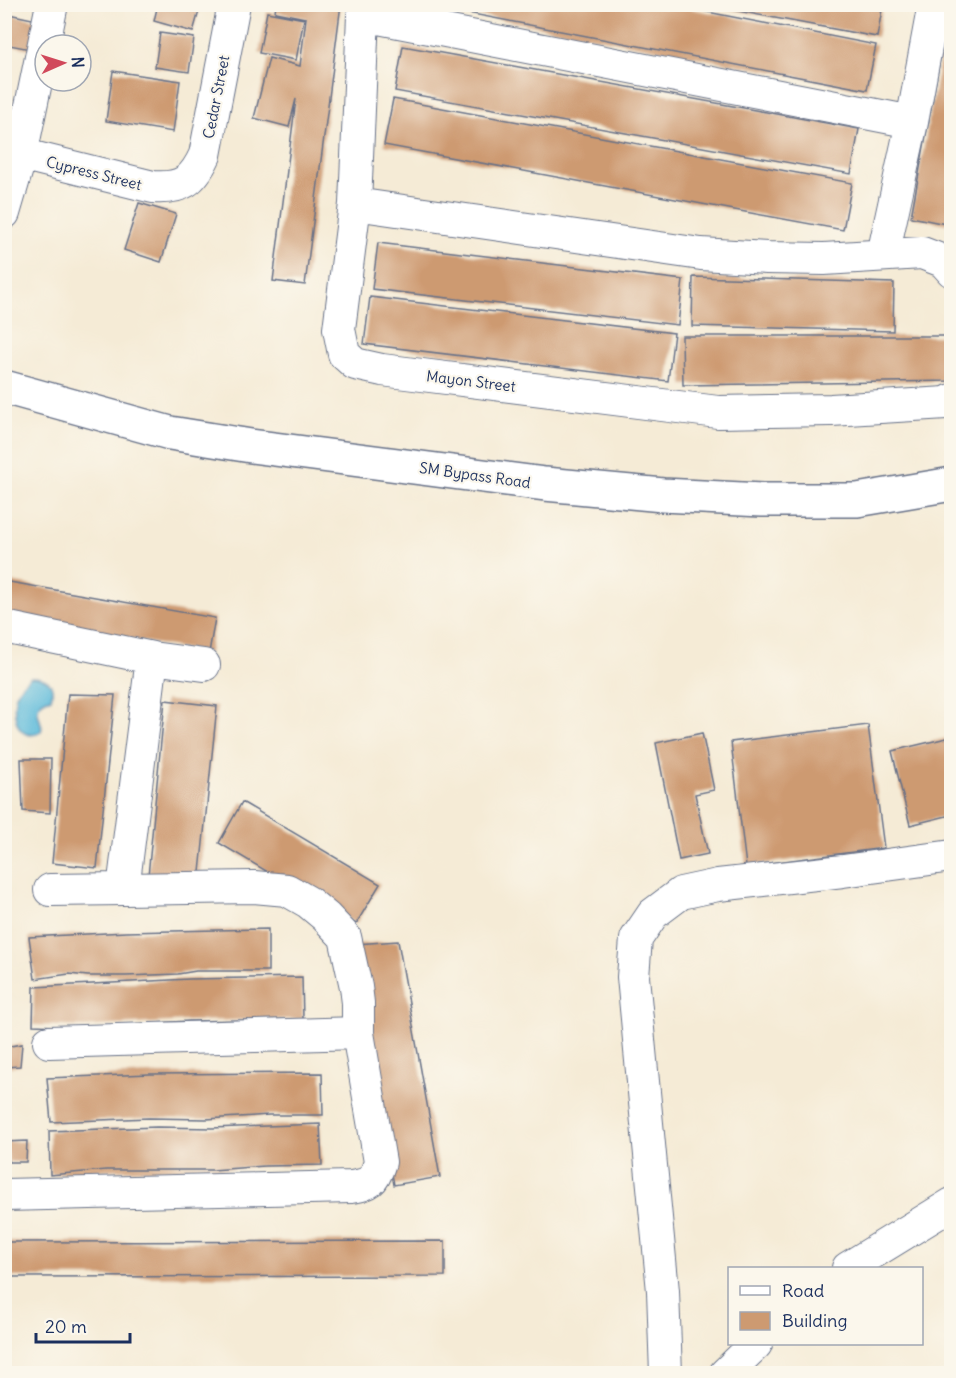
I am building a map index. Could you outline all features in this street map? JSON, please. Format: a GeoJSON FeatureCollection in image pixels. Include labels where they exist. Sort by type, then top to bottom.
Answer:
{"type":"FeatureCollection","features":[{"type":"Feature","properties":{"kind":"street"},"geometry":{"type":"LineString","coordinates":[[4,213],[13,152],[52,4]]}},
{"type":"Feature","properties":{"kind":"street","name":"Cedar Street"},"geometry":{"type":"LineString","coordinates":[[184,183],[198,170],[205,155],[234,4]]}},
{"type":"Feature","properties":{"kind":"street"},"geometry":{"type":"LineString","coordinates":[[883,255],[912,122],[934,4]]}},
{"type":"Feature","properties":{"kind":"street"},"geometry":{"type":"LineString","coordinates":[[365,10],[912,122]]}},
{"type":"Feature","properties":{"kind":"street","name":"Mayon Street"},"geometry":{"type":"LineString","coordinates":[[365,10],[356,204],[339,330],[344,354],[355,364],[382,370],[718,412],[831,410],[946,403],[951,400]]}},
{"type":"Feature","properties":{"kind":"street","name":"Cypress Street"},"geometry":{"type":"LineString","coordinates":[[13,152],[153,187],[169,188],[184,183]]}},
{"type":"Feature","properties":{"kind":"street"},"geometry":{"type":"LineString","coordinates":[[356,204],[701,254],[824,259],[922,253],[943,261],[951,271]]}},
{"type":"Feature","properties":{"kind":"street","name":"SM Bypass Road"},"geometry":{"type":"LineString","coordinates":[[4,387],[170,433],[251,446],[545,484],[663,495],[762,500],[857,500],[951,484]]}},
{"type":"Feature","properties":{"kind":"street"},"geometry":{"type":"LineString","coordinates":[[4,627],[152,658],[204,665]]}},
{"type":"Feature","properties":{"kind":"street"},"geometry":{"type":"LineString","coordinates":[[123,889],[152,658]]}},
{"type":"Feature","properties":{"kind":"street"},"geometry":{"type":"LineString","coordinates":[[666,1374],[663,1291],[633,976],[636,939],[653,914],[681,893],[718,885],[951,856]]}},
{"type":"Feature","properties":{"kind":"street"},"geometry":{"type":"LineString","coordinates":[[4,1195],[351,1187],[368,1184],[377,1174],[380,1162],[358,1034],[356,987],[345,937],[326,916],[287,890],[254,887],[50,890]]}},
{"type":"Feature","properties":{"kind":"street"},"geometry":{"type":"LineString","coordinates":[[49,1042],[358,1034]]}},
{"type":"Feature","properties":{"kind":"street"},"geometry":{"type":"LineString","coordinates":[[851,1267],[951,1204]]}},
{"type":"Feature","properties":{"kind":"street"},"geometry":{"type":"LineString","coordinates":[[725,1374],[755,1345]]}},
{"type":"Feature","properties":{"kind":"water"},"geometry":{"type":"Polygon","coordinates":[[[31,677],[45,679],[51,684],[52,693],[51,698],[39,706],[41,731],[29,735],[19,728],[14,707],[17,692],[22,684],[31,677]]]}},
{"type":"Feature","properties":{"kind":"building"},"geometry":{"type":"Polygon","coordinates":[[[158,4],[201,4],[193,32],[154,21],[158,4]]]}},
{"type":"Feature","properties":{"kind":"building"},"geometry":{"type":"Polygon","coordinates":[[[276,4],[341,4],[305,285],[273,281],[296,99],[289,127],[254,118],[269,58],[300,66],[306,18],[275,12],[276,4]]]}},
{"type":"Feature","properties":{"kind":"building"},"geometry":{"type":"Polygon","coordinates":[[[431,4],[667,4],[876,45],[867,90],[431,6],[431,4]]]}},
{"type":"Feature","properties":{"kind":"building"},"geometry":{"type":"Polygon","coordinates":[[[711,4],[883,4],[877,37],[711,6],[711,4]]]}},
{"type":"Feature","properties":{"kind":"building"},"geometry":{"type":"Polygon","coordinates":[[[951,5],[951,225],[911,217],[951,5]]]}},
{"type":"Feature","properties":{"kind":"building"},"geometry":{"type":"Polygon","coordinates":[[[267,12],[304,19],[296,60],[259,53],[267,12]]]}},
{"type":"Feature","properties":{"kind":"building"},"geometry":{"type":"Polygon","coordinates":[[[4,13],[37,20],[30,49],[4,44],[4,13]]]}},
{"type":"Feature","properties":{"kind":"building"},"geometry":{"type":"Polygon","coordinates":[[[160,33],[194,38],[189,72],[155,67],[160,33]]]}},
{"type":"Feature","properties":{"kind":"building"},"geometry":{"type":"Polygon","coordinates":[[[403,46],[859,129],[851,174],[395,91],[403,46]]]}},
{"type":"Feature","properties":{"kind":"building"},"geometry":{"type":"Polygon","coordinates":[[[113,71],[180,81],[173,132],[106,121],[113,71]]]}},
{"type":"Feature","properties":{"kind":"building"},"geometry":{"type":"Polygon","coordinates":[[[393,99],[852,183],[843,230],[384,145],[393,99]]]}},
{"type":"Feature","properties":{"kind":"building"},"geometry":{"type":"Polygon","coordinates":[[[139,203],[176,214],[161,262],[124,250],[139,203]]]}},
{"type":"Feature","properties":{"kind":"building"},"geometry":{"type":"Polygon","coordinates":[[[378,243],[683,280],[678,325],[372,289],[378,243]]]}},
{"type":"Feature","properties":{"kind":"building"},"geometry":{"type":"Polygon","coordinates":[[[693,277],[894,283],[893,331],[692,326],[693,277]]]}},
{"type":"Feature","properties":{"kind":"building"},"geometry":{"type":"Polygon","coordinates":[[[370,297],[674,333],[668,381],[364,344],[370,297]]]}},
{"type":"Feature","properties":{"kind":"building"},"geometry":{"type":"Polygon","coordinates":[[[682,336],[948,336],[951,381],[683,385],[682,336]]]}},
{"type":"Feature","properties":{"kind":"building"},"geometry":{"type":"Polygon","coordinates":[[[4,581],[215,618],[209,653],[4,617],[4,581]]]}},
{"type":"Feature","properties":{"kind":"building"},"geometry":{"type":"Polygon","coordinates":[[[68,694],[115,695],[97,868],[52,863],[68,694]]]}},
{"type":"Feature","properties":{"kind":"building"},"geometry":{"type":"Polygon","coordinates":[[[165,700],[217,706],[199,882],[148,876],[165,700]]]}},
{"type":"Feature","properties":{"kind":"building"},"geometry":{"type":"Polygon","coordinates":[[[868,725],[884,848],[746,866],[731,742],[868,725]]]}},
{"type":"Feature","properties":{"kind":"building"},"geometry":{"type":"Polygon","coordinates":[[[702,733],[714,790],[695,794],[708,854],[679,860],[656,743],[702,733]]]}},
{"type":"Feature","properties":{"kind":"building"},"geometry":{"type":"Polygon","coordinates":[[[951,737],[951,815],[910,825],[892,751],[951,737]]]}},
{"type":"Feature","properties":{"kind":"building"},"geometry":{"type":"Polygon","coordinates":[[[21,759],[51,759],[50,813],[23,811],[21,759]]]}},
{"type":"Feature","properties":{"kind":"building"},"geometry":{"type":"Polygon","coordinates":[[[242,802],[380,884],[356,924],[219,843],[242,802]]]}},
{"type":"Feature","properties":{"kind":"building"},"geometry":{"type":"Polygon","coordinates":[[[268,929],[268,971],[196,971],[126,976],[69,974],[35,979],[29,937],[126,932],[268,929]]]}},
{"type":"Feature","properties":{"kind":"building"},"geometry":{"type":"Polygon","coordinates":[[[398,941],[440,1177],[394,1185],[361,996],[356,944],[398,941]]]}},
{"type":"Feature","properties":{"kind":"building"},"geometry":{"type":"Polygon","coordinates":[[[302,977],[303,1019],[189,1021],[83,1027],[33,1025],[34,987],[190,979],[302,977]]]}},
{"type":"Feature","properties":{"kind":"building"},"geometry":{"type":"Polygon","coordinates":[[[22,1044],[20,1066],[5,1067],[5,1047],[22,1044]]]}},
{"type":"Feature","properties":{"kind":"building"},"geometry":{"type":"Polygon","coordinates":[[[322,1073],[323,1115],[51,1122],[47,1078],[150,1074],[322,1073]]]}},
{"type":"Feature","properties":{"kind":"building"},"geometry":{"type":"Polygon","coordinates":[[[320,1124],[322,1165],[212,1170],[106,1170],[50,1175],[49,1131],[320,1124]]]}},
{"type":"Feature","properties":{"kind":"building"},"geometry":{"type":"Polygon","coordinates":[[[27,1141],[26,1162],[9,1162],[5,1142],[27,1141]]]}},
{"type":"Feature","properties":{"kind":"building"},"geometry":{"type":"Polygon","coordinates":[[[445,1241],[445,1276],[4,1277],[4,1242],[445,1241]]]}}]}
